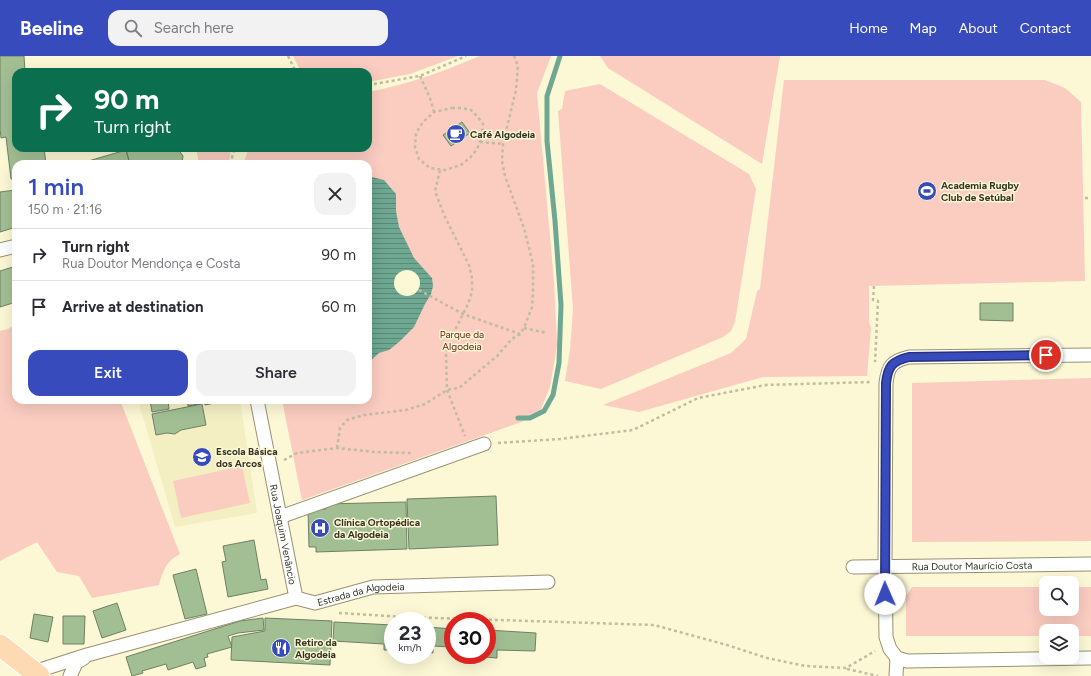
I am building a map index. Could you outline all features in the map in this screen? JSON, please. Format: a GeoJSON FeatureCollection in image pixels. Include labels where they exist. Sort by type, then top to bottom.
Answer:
{"type":"FeatureCollection","features":[{"type":"Feature","properties":{"kind":"main road"},"geometry":{"type":"LineString","coordinates":[[0,645],[37,674]]}},
{"type":"Feature","properties":{"kind":"street"},"geometry":{"type":"LineString","coordinates":[[0,250],[12,247]]}},
{"type":"Feature","properties":{"kind":"street"},"geometry":{"type":"LineString","coordinates":[[1091,355],[909,357],[899,359],[892,364],[887,373],[886,383],[885,566],[886,637],[890,649],[897,658],[907,661],[1091,658]]}},
{"type":"Feature","properties":{"kind":"street","name":"Rua Joaquim Venâncio"},"geometry":{"type":"LineString","coordinates":[[258,404],[296,598]]}},
{"type":"Feature","properties":{"kind":"street"},"geometry":{"type":"LineString","coordinates":[[280,517],[484,444]]}},
{"type":"Feature","properties":{"kind":"street","name":"Rua Doutor Maurício Costa"},"geometry":{"type":"LineString","coordinates":[[853,567],[1091,564]]}},
{"type":"Feature","properties":{"kind":"street","name":"Estrada da Algodeia"},"geometry":{"type":"LineString","coordinates":[[37,674],[87,655],[296,598],[315,603],[373,587],[548,582]]}},
{"type":"Feature","properties":{"kind":"street"},"geometry":{"type":"LineString","coordinates":[[70,676],[76,663],[87,655]]}},
{"type":"Feature","properties":{"kind":"street"},"geometry":{"type":"LineString","coordinates":[[896,676],[897,658]]}},
{"type":"Feature","properties":{"kind":"path"},"geometry":{"type":"LineString","coordinates":[[288,56],[294,68]]}},
{"type":"Feature","properties":{"kind":"path"},"geometry":{"type":"LineString","coordinates":[[372,84],[420,76],[466,56]]}},
{"type":"Feature","properties":{"kind":"path"},"geometry":{"type":"LineString","coordinates":[[337,448],[340,428],[347,420],[364,415],[406,410],[425,404],[447,390],[459,388],[496,356],[512,339],[520,334],[524,328],[532,307],[533,264],[524,228],[505,176],[502,161],[503,144],[516,90],[518,66],[514,56]]}},
{"type":"Feature","properties":{"kind":"path"},"geometry":{"type":"LineString","coordinates":[[420,76],[430,98],[434,112]]}},
{"type":"Feature","properties":{"kind":"path"},"geometry":{"type":"LineString","coordinates":[[461,108],[470,110],[478,116],[483,124],[480,142],[470,158],[461,165],[445,170],[430,168],[418,159],[414,147],[416,133],[423,122],[434,112],[461,108]]}},
{"type":"Feature","properties":{"kind":"path"},"geometry":{"type":"LineString","coordinates":[[480,142],[503,144]]}},
{"type":"Feature","properties":{"kind":"path"},"geometry":{"type":"LineString","coordinates":[[440,170],[435,191],[444,215],[469,264],[472,278],[472,292],[468,304],[450,340],[446,353],[447,390],[466,439]]}},
{"type":"Feature","properties":{"kind":"path"},"geometry":{"type":"LineString","coordinates":[[1085,198],[1091,198]]}},
{"type":"Feature","properties":{"kind":"path"},"geometry":{"type":"LineString","coordinates":[[874,286],[873,300],[878,301],[875,362]]}},
{"type":"Feature","properties":{"kind":"path"},"geometry":{"type":"LineString","coordinates":[[419,290],[463,314],[520,334]]}},
{"type":"Feature","properties":{"kind":"path"},"geometry":{"type":"LineString","coordinates":[[524,328],[547,333]]}},
{"type":"Feature","properties":{"kind":"path"},"geometry":{"type":"LineString","coordinates":[[484,444],[560,439],[633,430],[698,398],[766,384],[875,382]]}},
{"type":"Feature","properties":{"kind":"path"},"geometry":{"type":"LineString","coordinates":[[297,454],[337,448],[408,454],[415,452]]}},
{"type":"Feature","properties":{"kind":"path"},"geometry":{"type":"LineString","coordinates":[[315,603],[327,612],[404,618],[654,625],[767,658],[805,666],[846,668],[878,676]]}},
{"type":"Feature","properties":{"kind":"path"},"geometry":{"type":"LineString","coordinates":[[846,668],[888,644]]}},
{"type":"Feature","properties":{"kind":"shaded area"},"geometry":{"type":"Polygon","coordinates":[[[372,177],[384,180],[396,194],[396,211],[399,227],[414,258],[432,278],[433,286],[431,294],[414,327],[389,350],[379,353],[372,359],[372,177]]]}},
{"type":"Feature","properties":{"kind":"shaded area","name":"Escola Básica dos Arcos"},"geometry":{"type":"Polygon","coordinates":[[[139,404],[241,404],[257,513],[175,527],[139,404]]]}},
{"type":"Feature","properties":{"kind":"green space"},"geometry":{"type":"Polygon","coordinates":[[[293,56],[458,56],[410,74],[372,81],[372,68],[299,68],[293,56]]]}},
{"type":"Feature","properties":{"kind":"green space","name":"Parque da Algodeia"},"geometry":{"type":"Polygon","coordinates":[[[480,56],[551,56],[537,93],[554,281],[557,345],[550,387],[538,416],[302,500],[283,404],[372,404],[372,160],[244,160],[248,152],[372,152],[372,91],[397,86],[480,56]]]}},
{"type":"Feature","properties":{"kind":"green space"},"geometry":{"type":"Polygon","coordinates":[[[600,56],[780,56],[762,164],[608,68],[600,56]]]}},
{"type":"Feature","properties":{"kind":"green space","name":"Academia Rugby Club de Setúbal"},"geometry":{"type":"Polygon","coordinates":[[[784,80],[1045,80],[1065,88],[1081,102],[1085,281],[869,286],[869,322],[871,328],[867,376],[763,377],[639,412],[603,405],[731,353],[746,339],[757,291],[760,289],[784,80]]]}},
{"type":"Feature","properties":{"kind":"green space"},"geometry":{"type":"Polygon","coordinates":[[[600,84],[749,174],[756,189],[735,322],[731,331],[723,337],[601,389],[565,381],[570,350],[573,309],[558,111],[562,109],[565,91],[600,84]]]}},
{"type":"Feature","properties":{"kind":"green space"},"geometry":{"type":"Polygon","coordinates":[[[197,152],[230,152],[230,160],[198,160],[197,152]]]}},
{"type":"Feature","properties":{"kind":"green space"},"geometry":{"type":"Polygon","coordinates":[[[12,326],[12,404],[122,404],[180,554],[168,563],[159,585],[92,598],[79,576],[57,572],[37,542],[0,561],[0,331],[8,329],[12,326]]]}},
{"type":"Feature","properties":{"kind":"green space"},"geometry":{"type":"Polygon","coordinates":[[[1091,378],[1091,541],[912,542],[912,383],[1091,378]]]}},
{"type":"Feature","properties":{"kind":"green space"},"geometry":{"type":"Polygon","coordinates":[[[242,466],[250,503],[181,518],[173,481],[242,466]]]}},
{"type":"Feature","properties":{"kind":"green space"},"geometry":{"type":"Polygon","coordinates":[[[912,587],[1039,587],[1039,616],[1079,616],[1079,587],[1091,587],[1091,636],[1079,636],[1079,624],[1039,624],[1039,636],[906,636],[906,596],[912,587]]]}},
{"type":"Feature","properties":{"kind":"pier"},"geometry":{"type":"Polygon","coordinates":[[[407,270],[416,274],[420,283],[416,292],[407,296],[398,292],[394,283],[398,274],[407,270]]]}},
{"type":"Feature","properties":{"kind":"building"},"geometry":{"type":"Polygon","coordinates":[[[0,56],[24,56],[25,68],[12,68],[12,152],[44,152],[46,160],[12,160],[11,179],[6,137],[1,138],[0,56]]]}},
{"type":"Feature","properties":{"kind":"building","name":"Café Algodeia"},"geometry":{"type":"Polygon","coordinates":[[[462,122],[470,133],[451,146],[443,135],[462,122]]]}},
{"type":"Feature","properties":{"kind":"building"},"geometry":{"type":"Polygon","coordinates":[[[119,152],[127,152],[129,160],[92,160],[119,152]]]}},
{"type":"Feature","properties":{"kind":"building"},"geometry":{"type":"Polygon","coordinates":[[[127,152],[180,152],[183,156],[182,160],[129,160],[127,152]]]}},
{"type":"Feature","properties":{"kind":"building"},"geometry":{"type":"Polygon","coordinates":[[[12,190],[12,228],[0,232],[0,192],[12,190]]]}},
{"type":"Feature","properties":{"kind":"building"},"geometry":{"type":"Polygon","coordinates":[[[12,267],[12,303],[0,307],[0,271],[12,267]]]}},
{"type":"Feature","properties":{"kind":"building"},"geometry":{"type":"Polygon","coordinates":[[[980,303],[1013,303],[1013,321],[980,320],[980,303]]]}},
{"type":"Feature","properties":{"kind":"building"},"geometry":{"type":"Polygon","coordinates":[[[151,404],[168,404],[169,409],[152,412],[151,404]]]}},
{"type":"Feature","properties":{"kind":"building"},"geometry":{"type":"Polygon","coordinates":[[[188,404],[198,404],[188,406],[188,404]]]}},
{"type":"Feature","properties":{"kind":"building"},"geometry":{"type":"Polygon","coordinates":[[[202,404],[206,425],[181,430],[175,434],[167,433],[156,435],[152,414],[202,404]]]}},
{"type":"Feature","properties":{"kind":"building"},"geometry":{"type":"Polygon","coordinates":[[[496,496],[498,545],[409,549],[407,499],[496,496]]]}},
{"type":"Feature","properties":{"kind":"building"},"geometry":{"type":"Polygon","coordinates":[[[406,502],[407,549],[316,552],[316,547],[309,547],[308,510],[326,509],[326,504],[406,502]]]}},
{"type":"Feature","properties":{"kind":"building"},"geometry":{"type":"Polygon","coordinates":[[[254,540],[261,580],[266,579],[268,589],[228,597],[222,562],[226,561],[223,546],[254,540]]]}},
{"type":"Feature","properties":{"kind":"building"},"geometry":{"type":"Polygon","coordinates":[[[196,569],[207,614],[185,619],[173,575],[196,569]]]}},
{"type":"Feature","properties":{"kind":"building"},"geometry":{"type":"Polygon","coordinates":[[[117,603],[126,630],[102,638],[93,611],[117,603]]]}},
{"type":"Feature","properties":{"kind":"building"},"geometry":{"type":"Polygon","coordinates":[[[34,614],[53,617],[48,642],[30,638],[34,614]]]}},
{"type":"Feature","properties":{"kind":"building"},"geometry":{"type":"Polygon","coordinates":[[[63,616],[85,616],[84,644],[63,644],[63,616]]]}},
{"type":"Feature","properties":{"kind":"building"},"geometry":{"type":"Polygon","coordinates":[[[263,618],[264,630],[238,633],[228,636],[232,647],[207,654],[208,657],[204,658],[206,666],[196,669],[193,662],[168,670],[166,664],[142,671],[143,673],[132,676],[126,657],[240,621],[263,618]]]}},
{"type":"Feature","properties":{"kind":"building","name":"Retiro da Algodeia"},"geometry":{"type":"Polygon","coordinates":[[[265,618],[332,621],[330,665],[231,660],[232,637],[265,631],[265,618]]]}},
{"type":"Feature","properties":{"kind":"building"},"geometry":{"type":"Polygon","coordinates":[[[334,622],[384,625],[384,644],[333,641],[334,622]]]}},
{"type":"Feature","properties":{"kind":"building"},"geometry":{"type":"Polygon","coordinates":[[[436,628],[444,628],[444,647],[436,646],[436,628]]]}},
{"type":"Feature","properties":{"kind":"building"},"geometry":{"type":"Polygon","coordinates":[[[496,631],[536,633],[535,651],[497,650],[497,658],[496,631]]]}},
{"type":"Feature","properties":{"kind":"waterway"},"geometry":{"type":"LineString","coordinates":[[518,418],[530,418],[544,411],[553,395],[559,363],[561,305],[547,141],[547,96],[560,56]]}},
{"type":"Feature","properties":{"kind":"place","name":"Café Algodeia"},"geometry":{"type":"Point","coordinates":[456,134]}},
{"type":"Feature","properties":{"kind":"place","name":"Academia Rugby Club de Setúbal"},"geometry":{"type":"Point","coordinates":[927,191]}},
{"type":"Feature","properties":{"kind":"place","name":"Escola Básica dos Arcos"},"geometry":{"type":"Point","coordinates":[202,457]}},
{"type":"Feature","properties":{"kind":"place","name":"Clínica Ortopédica da Algodeia"},"geometry":{"type":"Point","coordinates":[320,528]}},
{"type":"Feature","properties":{"kind":"place","name":"Retiro da Algodeia"},"geometry":{"type":"Point","coordinates":[281,648]}},
{"type":"Feature","properties":{"kind":"route"},"geometry":{"type":"LineString","coordinates":[[885,594],[886,383],[887,373],[892,364],[899,359],[909,357],[1046,355]]}}]}
